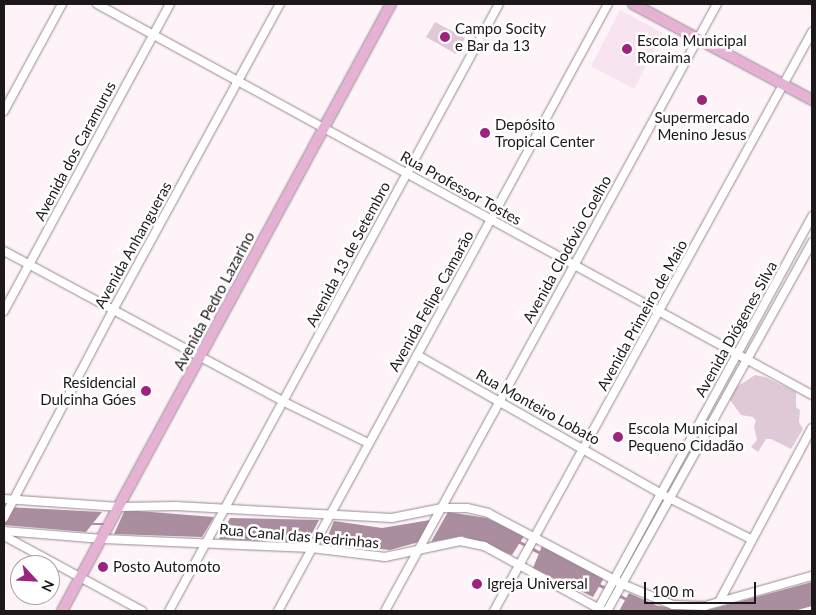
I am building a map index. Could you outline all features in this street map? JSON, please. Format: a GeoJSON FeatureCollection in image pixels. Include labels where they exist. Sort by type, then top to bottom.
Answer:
{"type":"FeatureCollection","features":[{"type":"Feature","properties":{"kind":"main road","name":"Avenida Pedro Lazarino"},"geometry":{"type":"LineString","coordinates":[[62,611],[103,539],[322,128],[391,4]]}},
{"type":"Feature","properties":{"kind":"main road"},"geometry":{"type":"LineString","coordinates":[[633,4],[812,100]]}},
{"type":"Feature","properties":{"kind":"street"},"geometry":{"type":"LineString","coordinates":[[4,111],[62,4]]}},
{"type":"Feature","properties":{"kind":"street","name":"Rua Professor Tostes"},"geometry":{"type":"LineString","coordinates":[[97,4],[812,395]]}},
{"type":"Feature","properties":{"kind":"street","name":"Avenida dos Caramurus"},"geometry":{"type":"LineString","coordinates":[[4,311],[170,4]]}},
{"type":"Feature","properties":{"kind":"street","name":"Avenida Anhangueras"},"geometry":{"type":"LineString","coordinates":[[4,518],[113,310],[280,4]]}},
{"type":"Feature","properties":{"kind":"street","name":"Avenida 13 de Setembro"},"geometry":{"type":"LineString","coordinates":[[208,542],[499,4]]}},
{"type":"Feature","properties":{"kind":"street","name":"Avenida Felipe Camarão"},"geometry":{"type":"LineString","coordinates":[[278,611],[608,4]]}},
{"type":"Feature","properties":{"kind":"street","name":"Avenida Clodóvio Coelho"},"geometry":{"type":"LineString","coordinates":[[418,550],[717,4]]}},
{"type":"Feature","properties":{"kind":"street","name":"Avenida Primeiro de Maio"},"geometry":{"type":"LineString","coordinates":[[494,611],[812,32]]}},
{"type":"Feature","properties":{"kind":"street","name":"Avenida Diógenes Silva"},"geometry":{"type":"LineString","coordinates":[[603,610],[603,600],[612,583],[739,354],[812,216]]}},
{"type":"Feature","properties":{"kind":"street","name":"Avenida Diógenes Silva"},"geometry":{"type":"LineString","coordinates":[[603,610],[620,587],[812,242]]}},
{"type":"Feature","properties":{"kind":"street"},"geometry":{"type":"LineString","coordinates":[[797,245],[808,251]]}},
{"type":"Feature","properties":{"kind":"street"},"geometry":{"type":"LineString","coordinates":[[4,251],[284,402],[368,443]]}},
{"type":"Feature","properties":{"kind":"street","name":"Rua Monteiro Lobato"},"geometry":{"type":"LineString","coordinates":[[417,356],[670,498],[751,539]]}},
{"type":"Feature","properties":{"kind":"street"},"geometry":{"type":"LineString","coordinates":[[719,602],[812,428]]}},
{"type":"Feature","properties":{"kind":"street","name":"Rua Canal das Pedrinhas"},"geometry":{"type":"LineString","coordinates":[[4,499],[12,502],[328,518],[392,518],[467,508],[488,513],[620,587],[673,606],[705,606],[812,576]]}},
{"type":"Feature","properties":{"kind":"street","name":"Rua Canal das Pedrinhas"},"geometry":{"type":"LineString","coordinates":[[4,531],[103,539],[312,546],[385,558],[460,541],[484,546],[520,563],[603,610]]}},
{"type":"Feature","properties":{"kind":"street"},"geometry":{"type":"LineString","coordinates":[[4,536],[142,611]]}},
{"type":"Feature","properties":{"kind":"street"},"geometry":{"type":"LineString","coordinates":[[169,611],[208,542]]}},
{"type":"Feature","properties":{"kind":"street"},"geometry":{"type":"LineString","coordinates":[[385,611],[418,550]]}},
{"type":"Feature","properties":{"kind":"shaded area","name":"Escola Municipal Roraima"},"geometry":{"type":"Polygon","coordinates":[[[620,10],[663,33],[634,89],[591,66],[620,10]]]}},
{"type":"Feature","properties":{"kind":"shaded area","name":"Campo Socity e Bar da 13"},"geometry":{"type":"Polygon","coordinates":[[[435,22],[465,38],[456,54],[426,37],[435,22]]]}},
{"type":"Feature","properties":{"kind":"shaded area"},"geometry":{"type":"Polygon","coordinates":[[[755,375],[765,377],[796,392],[796,407],[800,410],[799,422],[803,429],[791,449],[771,439],[766,439],[758,452],[751,447],[757,440],[754,426],[756,421],[753,417],[741,415],[728,397],[738,386],[755,375]]]}},
{"type":"Feature","properties":{"kind":"shaded area"},"geometry":{"type":"Polygon","coordinates":[[[4,506],[102,512],[86,532],[4,525],[4,506]]]}},
{"type":"Feature","properties":{"kind":"shaded area"},"geometry":{"type":"Polygon","coordinates":[[[125,510],[214,517],[202,537],[114,534],[125,510]]]}},
{"type":"Feature","properties":{"kind":"shaded area"},"geometry":{"type":"Polygon","coordinates":[[[448,512],[487,518],[524,536],[512,555],[462,536],[431,542],[448,512]]]}},
{"type":"Feature","properties":{"kind":"shaded area"},"geometry":{"type":"Polygon","coordinates":[[[230,518],[319,520],[307,543],[219,539],[230,518]]]}},
{"type":"Feature","properties":{"kind":"shaded area"},"geometry":{"type":"Polygon","coordinates":[[[430,520],[419,542],[390,550],[325,543],[334,521],[382,528],[430,520]]]}},
{"type":"Feature","properties":{"kind":"shaded area"},"geometry":{"type":"Polygon","coordinates":[[[542,546],[604,578],[593,597],[533,568],[542,546]]]}},
{"type":"Feature","properties":{"kind":"shaded area"},"geometry":{"type":"Polygon","coordinates":[[[812,582],[812,606],[794,611],[704,611],[812,582]]]}},
{"type":"Feature","properties":{"kind":"shaded area"},"geometry":{"type":"Polygon","coordinates":[[[629,593],[658,606],[703,611],[619,611],[629,593]]]}},
{"type":"Feature","properties":{"kind":"waterway"},"geometry":{"type":"LineString","coordinates":[[90,524],[107,524]]}},
{"type":"Feature","properties":{"kind":"waterway"},"geometry":{"type":"LineString","coordinates":[[518,541],[542,554]]}},
{"type":"Feature","properties":{"kind":"waterway"},"geometry":{"type":"LineString","coordinates":[[597,584],[608,589]]}},
{"type":"Feature","properties":{"kind":"waterway"},"geometry":{"type":"LineString","coordinates":[[617,594],[628,600]]}},
{"type":"Feature","properties":{"kind":"place","name":"Campo Socity e Bar da 13"},"geometry":{"type":"Point","coordinates":[445,37]}},
{"type":"Feature","properties":{"kind":"place","name":"Escola Municipal Roraima"},"geometry":{"type":"Point","coordinates":[627,49]}},
{"type":"Feature","properties":{"kind":"place","name":"Supermercado Menino Jesus"},"geometry":{"type":"Point","coordinates":[702,100]}},
{"type":"Feature","properties":{"kind":"place","name":"Depósito Tropical Center"},"geometry":{"type":"Point","coordinates":[485,133]}},
{"type":"Feature","properties":{"kind":"place","name":"Residencial Dulcinha Góes"},"geometry":{"type":"Point","coordinates":[146,391]}},
{"type":"Feature","properties":{"kind":"place","name":"Escola Municipal Pequeno Cidadão"},"geometry":{"type":"Point","coordinates":[618,437]}},
{"type":"Feature","properties":{"kind":"place","name":"Posto Automoto"},"geometry":{"type":"Point","coordinates":[103,567]}},
{"type":"Feature","properties":{"kind":"place","name":"Igreja Universal"},"geometry":{"type":"Point","coordinates":[477,584]}}]}
